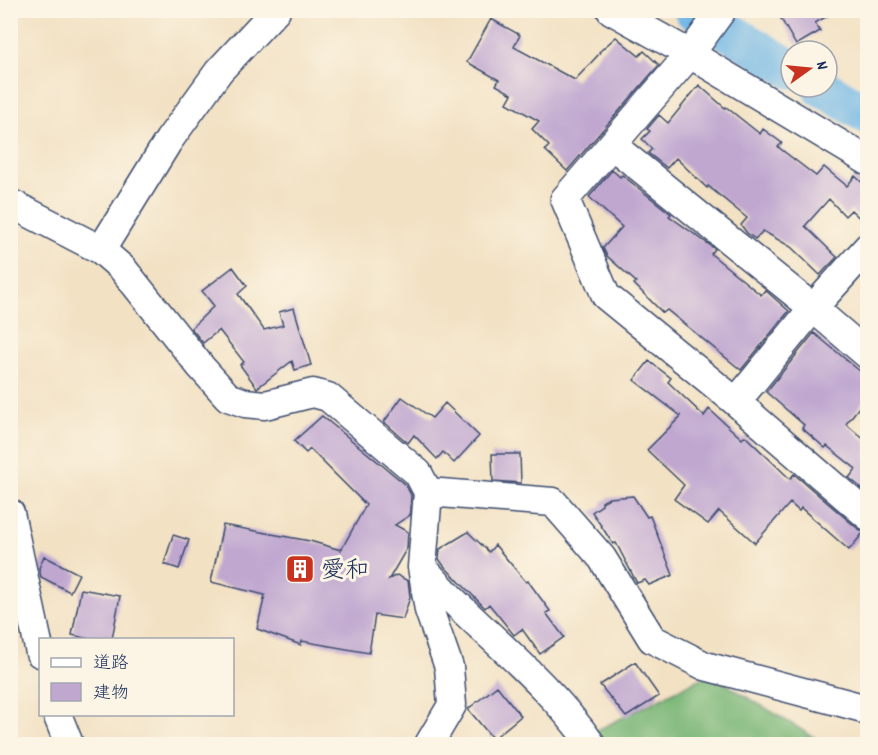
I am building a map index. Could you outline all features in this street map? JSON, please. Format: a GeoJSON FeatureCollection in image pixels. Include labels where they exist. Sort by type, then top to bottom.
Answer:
{"type":"FeatureCollection","features":[{"type":"Feature","properties":{"kind":"street"},"geometry":{"type":"LineString","coordinates":[[101,250],[182,122],[219,71],[276,10]]}},
{"type":"Feature","properties":{"kind":"street"},"geometry":{"type":"LineString","coordinates":[[612,10],[708,30],[867,161]]}},
{"type":"Feature","properties":{"kind":"street"},"geometry":{"type":"LineString","coordinates":[[708,30],[565,199],[606,296],[736,402],[867,516]]}},
{"type":"Feature","properties":{"kind":"street"},"geometry":{"type":"LineString","coordinates":[[612,145],[813,308],[867,355]]}},
{"type":"Feature","properties":{"kind":"street"},"geometry":{"type":"LineString","coordinates":[[10,203],[101,250],[123,269],[201,367],[228,397],[245,403],[265,405],[314,393],[328,397],[418,473],[428,492],[422,567],[429,610],[449,667],[452,705],[429,744]]}},
{"type":"Feature","properties":{"kind":"street"},"geometry":{"type":"LineString","coordinates":[[736,402],[813,308],[867,247]]}},
{"type":"Feature","properties":{"kind":"street"},"geometry":{"type":"LineString","coordinates":[[428,492],[553,502],[602,558],[652,639],[705,666],[863,708],[867,712]]}},
{"type":"Feature","properties":{"kind":"street"},"geometry":{"type":"LineString","coordinates":[[10,513],[39,648]]}},
{"type":"Feature","properties":{"kind":"street"},"geometry":{"type":"LineString","coordinates":[[422,567],[462,609],[520,663],[579,727],[591,744]]}},
{"type":"Feature","properties":{"kind":"street"},"geometry":{"type":"LineString","coordinates":[[58,716],[69,744]]}},
{"type":"Feature","properties":{"kind":"green space"},"geometry":{"type":"Polygon","coordinates":[[[709,674],[825,744],[570,744],[709,674]]]}},
{"type":"Feature","properties":{"kind":"building"},"geometry":{"type":"Polygon","coordinates":[[[776,10],[838,10],[815,23],[820,31],[806,39],[793,39],[776,10]]]}},
{"type":"Feature","properties":{"kind":"building"},"geometry":{"type":"Polygon","coordinates":[[[491,19],[520,35],[514,47],[575,80],[599,52],[616,37],[639,56],[644,51],[659,65],[567,171],[545,150],[549,146],[532,129],[539,121],[507,103],[512,94],[496,85],[499,80],[467,62],[491,19]]]}},
{"type":"Feature","properties":{"kind":"building"},"geometry":{"type":"Polygon","coordinates":[[[699,85],[760,134],[763,129],[782,143],[778,147],[816,176],[824,167],[847,186],[855,176],[867,187],[867,225],[851,210],[845,216],[829,199],[805,226],[837,257],[820,275],[791,247],[763,231],[755,239],[747,233],[741,225],[747,218],[708,186],[707,188],[676,158],[667,168],[648,153],[652,149],[642,139],[650,131],[647,129],[659,115],[668,123],[699,85]]]}},
{"type":"Feature","properties":{"kind":"building"},"geometry":{"type":"Polygon","coordinates":[[[612,170],[620,177],[622,175],[671,214],[669,216],[715,249],[711,254],[761,295],[765,290],[789,311],[741,370],[667,310],[663,313],[634,284],[636,282],[607,256],[603,248],[622,227],[589,197],[612,170]]]}},
{"type":"Feature","properties":{"kind":"building"},"geometry":{"type":"Polygon","coordinates":[[[233,267],[247,286],[238,294],[264,330],[283,325],[279,312],[294,308],[311,365],[295,370],[292,361],[257,388],[240,365],[244,362],[219,330],[203,343],[191,328],[214,306],[202,291],[233,267]]]}},
{"type":"Feature","properties":{"kind":"building"},"geometry":{"type":"Polygon","coordinates":[[[814,333],[867,377],[867,397],[846,424],[867,442],[867,486],[864,490],[849,478],[856,469],[827,446],[825,448],[802,428],[804,425],[766,392],[814,333]]]}},
{"type":"Feature","properties":{"kind":"building"},"geometry":{"type":"Polygon","coordinates":[[[649,361],[671,378],[668,382],[704,416],[709,409],[742,439],[745,436],[790,479],[794,474],[864,532],[849,550],[801,508],[799,511],[790,503],[755,543],[719,511],[708,524],[674,499],[684,485],[647,450],[681,416],[634,380],[649,361]]]}},
{"type":"Feature","properties":{"kind":"building"},"geometry":{"type":"Polygon","coordinates":[[[402,397],[432,418],[445,403],[479,436],[454,463],[443,452],[437,459],[414,435],[408,443],[384,422],[402,397]]]}},
{"type":"Feature","properties":{"kind":"building"},"geometry":{"type":"Polygon","coordinates":[[[322,416],[405,484],[411,495],[410,515],[395,525],[408,532],[407,548],[389,579],[397,575],[408,581],[410,597],[403,619],[375,615],[369,653],[302,641],[301,645],[257,629],[265,595],[211,582],[223,525],[310,541],[341,550],[366,505],[310,449],[306,453],[294,441],[322,416]]]}},
{"type":"Feature","properties":{"kind":"building"},"geometry":{"type":"Polygon","coordinates":[[[492,454],[520,454],[521,483],[493,481],[492,454]]]}},
{"type":"Feature","properties":{"kind":"building"},"geometry":{"type":"Polygon","coordinates":[[[633,496],[647,517],[650,516],[673,575],[649,585],[645,580],[637,583],[616,543],[613,544],[592,512],[609,498],[633,496]]]}},
{"type":"Feature","properties":{"kind":"building"},"geometry":{"type":"Polygon","coordinates":[[[468,532],[489,552],[495,545],[526,582],[528,581],[550,611],[546,613],[564,637],[540,654],[522,629],[514,635],[489,604],[485,608],[444,566],[439,559],[440,549],[468,532]]]}},
{"type":"Feature","properties":{"kind":"building"},"geometry":{"type":"Polygon","coordinates":[[[173,535],[189,540],[179,569],[164,564],[173,535]]]}},
{"type":"Feature","properties":{"kind":"building"},"geometry":{"type":"Polygon","coordinates":[[[44,556],[79,574],[70,592],[41,577],[39,568],[44,556]]]}},
{"type":"Feature","properties":{"kind":"building"},"geometry":{"type":"Polygon","coordinates":[[[81,589],[120,596],[112,638],[85,638],[72,635],[81,589]]]}},
{"type":"Feature","properties":{"kind":"building"},"geometry":{"type":"Polygon","coordinates":[[[635,662],[659,696],[626,717],[600,685],[635,662]]]}},
{"type":"Feature","properties":{"kind":"building"},"geometry":{"type":"Polygon","coordinates":[[[497,686],[521,716],[493,739],[468,709],[497,686]]]}},
{"type":"Feature","properties":{"kind":"waterway"},"geometry":{"type":"LineString","coordinates":[[693,10],[779,62]]}},
{"type":"Feature","properties":{"kind":"waterway"},"geometry":{"type":"LineString","coordinates":[[839,98],[868,115]]}},
{"type":"Feature","properties":{"kind":"place","name":"愛和"},"geometry":{"type":"Point","coordinates":[300,569]}}]}
